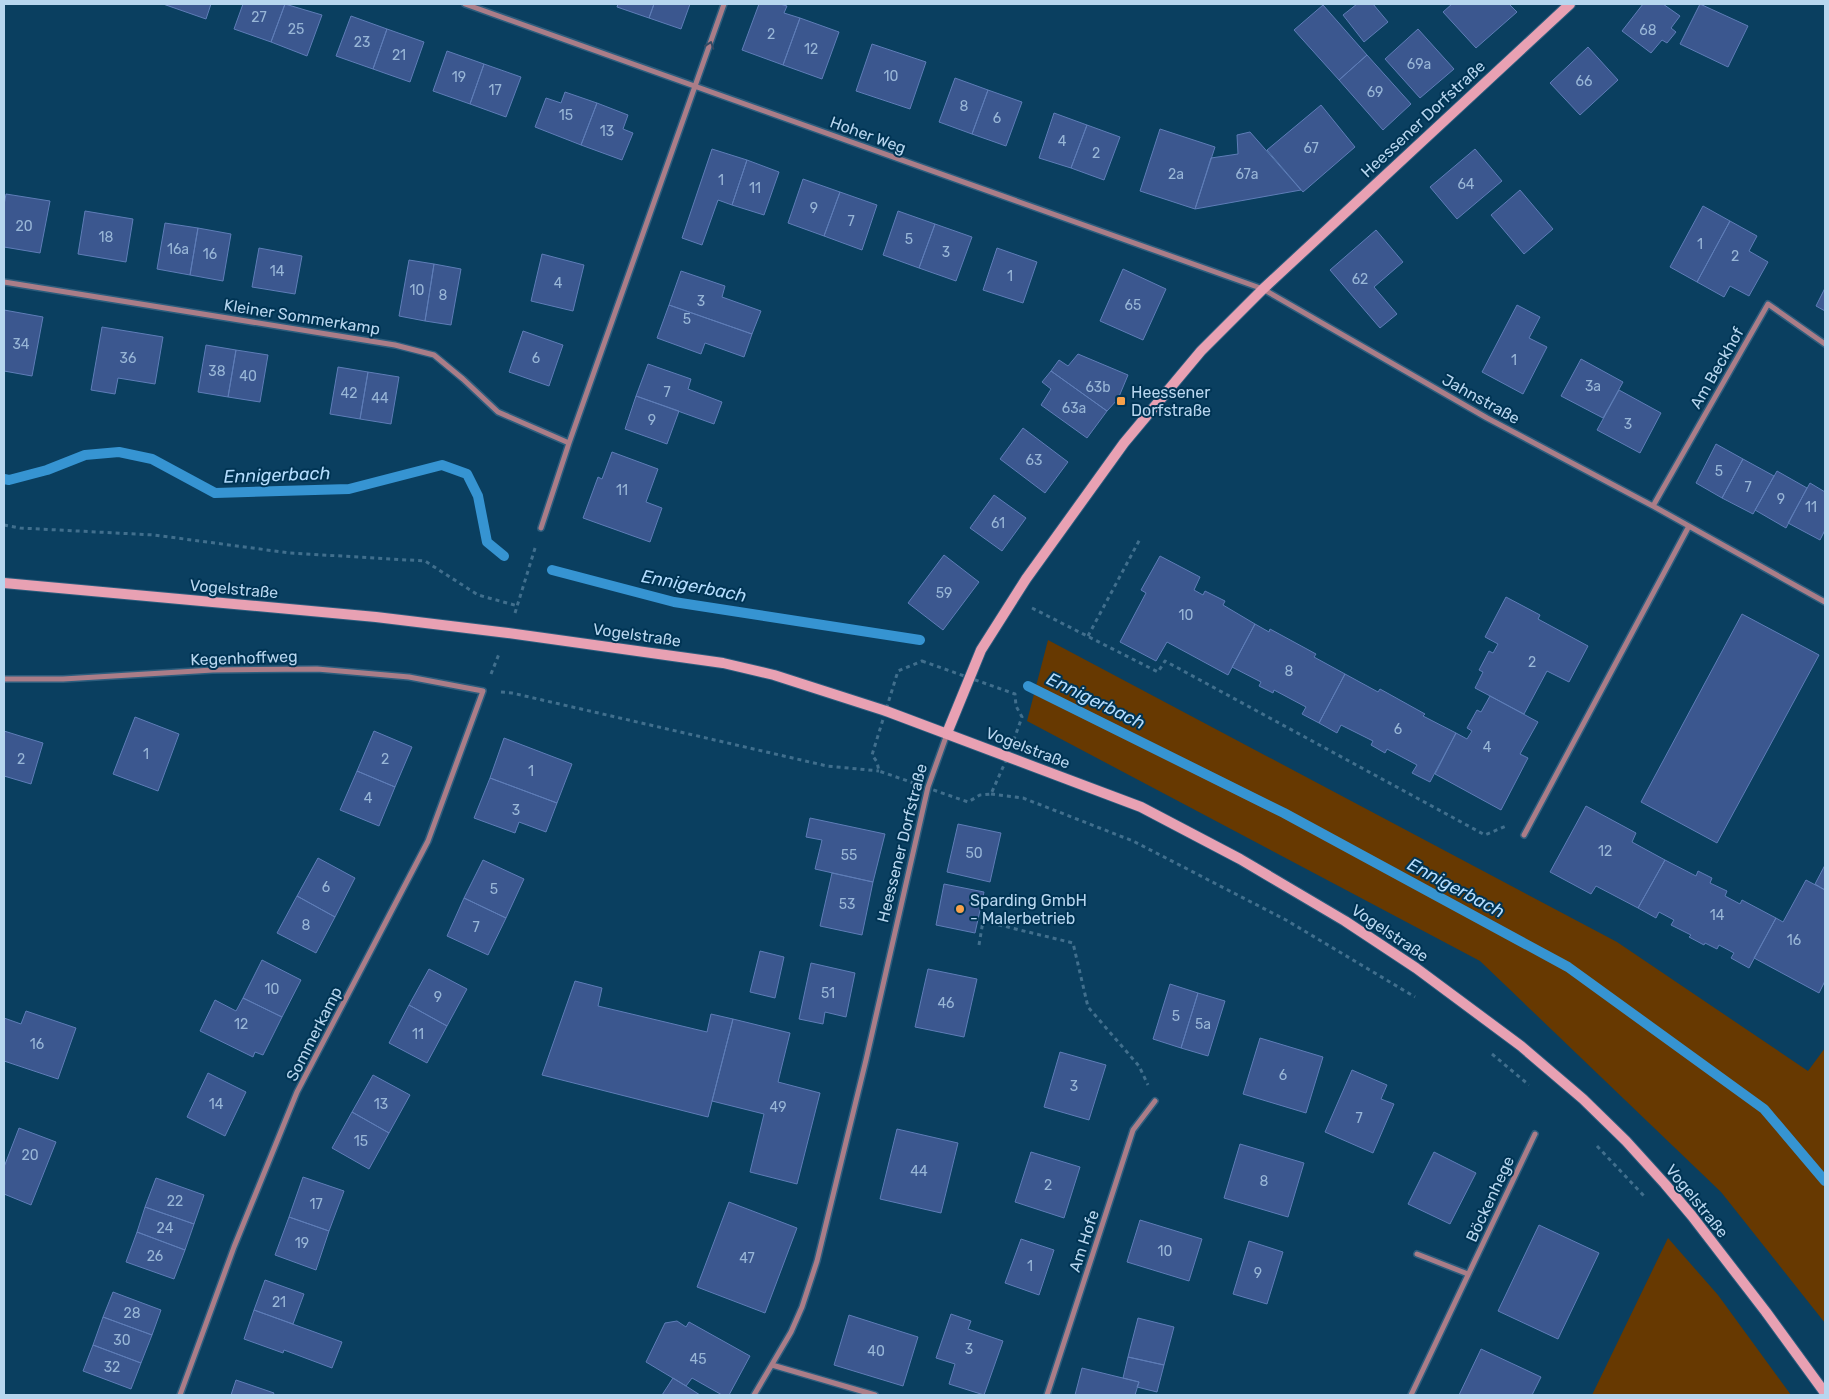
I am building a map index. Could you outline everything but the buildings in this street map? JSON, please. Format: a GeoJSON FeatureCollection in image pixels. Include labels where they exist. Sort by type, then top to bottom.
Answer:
{"type":"FeatureCollection","features":[{"type":"Feature","properties":{"kind":"street","name":"Hoher Weg"},"geometry":{"type":"LineString","coordinates":[[465,4],[1263,289]]}},
{"type":"Feature","properties":{"kind":"street"},"geometry":{"type":"LineString","coordinates":[[541,528],[569,443],[724,4]]}},
{"type":"Feature","properties":{"kind":"street","name":"Heessener Dorfstraße"},"geometry":{"type":"LineString","coordinates":[[754,1395],[794,1323],[817,1260],[866,1060],[928,787],[947,733],[982,650],[1014,599],[1079,504],[1142,420],[1201,351],[1263,289],[1570,4]]}},
{"type":"Feature","properties":{"kind":"street","name":"Kleiner Sommerkamp"},"geometry":{"type":"LineString","coordinates":[[4,282],[395,345],[434,355],[498,412],[569,443]]}},
{"type":"Feature","properties":{"kind":"street","name":"Jahnstraße"},"geometry":{"type":"LineString","coordinates":[[1263,289],[1487,418],[1653,506],[1825,602]]}},
{"type":"Feature","properties":{"kind":"street","name":"Am Beckhof"},"geometry":{"type":"LineString","coordinates":[[1653,506],[1768,304],[1825,344]]}},
{"type":"Feature","properties":{"kind":"street"},"geometry":{"type":"LineString","coordinates":[[1524,835],[1689,526]]}},
{"type":"Feature","properties":{"kind":"street","name":"Vogelstraße"},"geometry":{"type":"LineString","coordinates":[[4,584],[376,617],[518,634],[723,663],[824,690],[947,733],[1141,807],[1240,859],[1345,921],[1416,968],[1477,1012],[1583,1099],[1626,1141],[1692,1216],[1825,1393]]}},
{"type":"Feature","properties":{"kind":"street","name":"Kegenhoffweg"},"geometry":{"type":"LineString","coordinates":[[4,679],[63,679],[214,670],[317,669],[409,676],[484,691]]}},
{"type":"Feature","properties":{"kind":"street","name":"Sommerkamp"},"geometry":{"type":"LineString","coordinates":[[180,1395],[234,1246],[297,1092],[428,841],[484,691]]}},
{"type":"Feature","properties":{"kind":"street","name":"Am Hofe"},"geometry":{"type":"LineString","coordinates":[[1047,1395],[1133,1130],[1155,1101]]}},
{"type":"Feature","properties":{"kind":"street","name":"Böckenhege"},"geometry":{"type":"LineString","coordinates":[[1411,1395],[1535,1134]]}},
{"type":"Feature","properties":{"kind":"street"},"geometry":{"type":"LineString","coordinates":[[1416,1254],[1468,1274]]}},
{"type":"Feature","properties":{"kind":"street"},"geometry":{"type":"LineString","coordinates":[[772,1365],[875,1395]]}},
{"type":"Feature","properties":{"kind":"path"},"geometry":{"type":"LineString","coordinates":[[4,525],[20,528],[154,535],[290,553],[425,561],[478,595],[518,606]]}},
{"type":"Feature","properties":{"kind":"path"},"geometry":{"type":"LineString","coordinates":[[1088,636],[1140,539]]}},
{"type":"Feature","properties":{"kind":"path"},"geometry":{"type":"LineString","coordinates":[[1014,599],[1158,672],[1165,661],[1485,835],[1507,826],[1524,835]]}},
{"type":"Feature","properties":{"kind":"path"},"geometry":{"type":"LineString","coordinates":[[484,691],[512,693],[827,766],[879,771]]}},
{"type":"Feature","properties":{"kind":"path"},"geometry":{"type":"LineString","coordinates":[[991,794],[1023,798],[1133,842],[1286,920],[1423,1002]]}},
{"type":"Feature","properties":{"kind":"path"},"geometry":{"type":"LineString","coordinates":[[978,945],[984,921],[1074,943],[1088,1006],[1139,1066],[1155,1101]]}},
{"type":"Feature","properties":{"kind":"path"},"geometry":{"type":"LineString","coordinates":[[1491,1054],[1535,1089]]}},
{"type":"Feature","properties":{"kind":"path"},"geometry":{"type":"LineString","coordinates":[[1591,1140],[1650,1203]]}},
{"type":"Feature","properties":{"kind":"shaded area"},"geometry":{"type":"Polygon","coordinates":[[[1048,640],[1617,942],[1808,1071],[1825,1048],[1825,1323],[1721,1192],[1480,961],[1027,721],[1048,640]]]}},
{"type":"Feature","properties":{"kind":"shaded area"},"geometry":{"type":"Polygon","coordinates":[[[1668,1238],[1718,1295],[1791,1395],[1592,1395],[1668,1238]]]}},
{"type":"Feature","properties":{"kind":"waterway","name":"Ennigerbach"},"geometry":{"type":"LineString","coordinates":[[4,479],[9,480],[47,470],[85,455],[119,452],[152,459],[215,493],[349,489],[442,465],[467,474],[478,496],[487,542],[504,556]]}},
{"type":"Feature","properties":{"kind":"waterway","name":"Ennigerbach"},"geometry":{"type":"LineString","coordinates":[[552,570],[674,602],[920,640]]}},
{"type":"Feature","properties":{"kind":"waterway","name":"Ennigerbach"},"geometry":{"type":"LineString","coordinates":[[1028,686],[1284,813],[1568,967],[1764,1109],[1825,1181]]}},
{"type":"Feature","properties":{"kind":"place","name":"Heessener Dorfstraße"},"geometry":{"type":"Point","coordinates":[1121,401]}},
{"type":"Feature","properties":{"kind":"place","name":"Sparding GmbH - Malerbetrieb"},"geometry":{"type":"Point","coordinates":[960,909]}}]}
